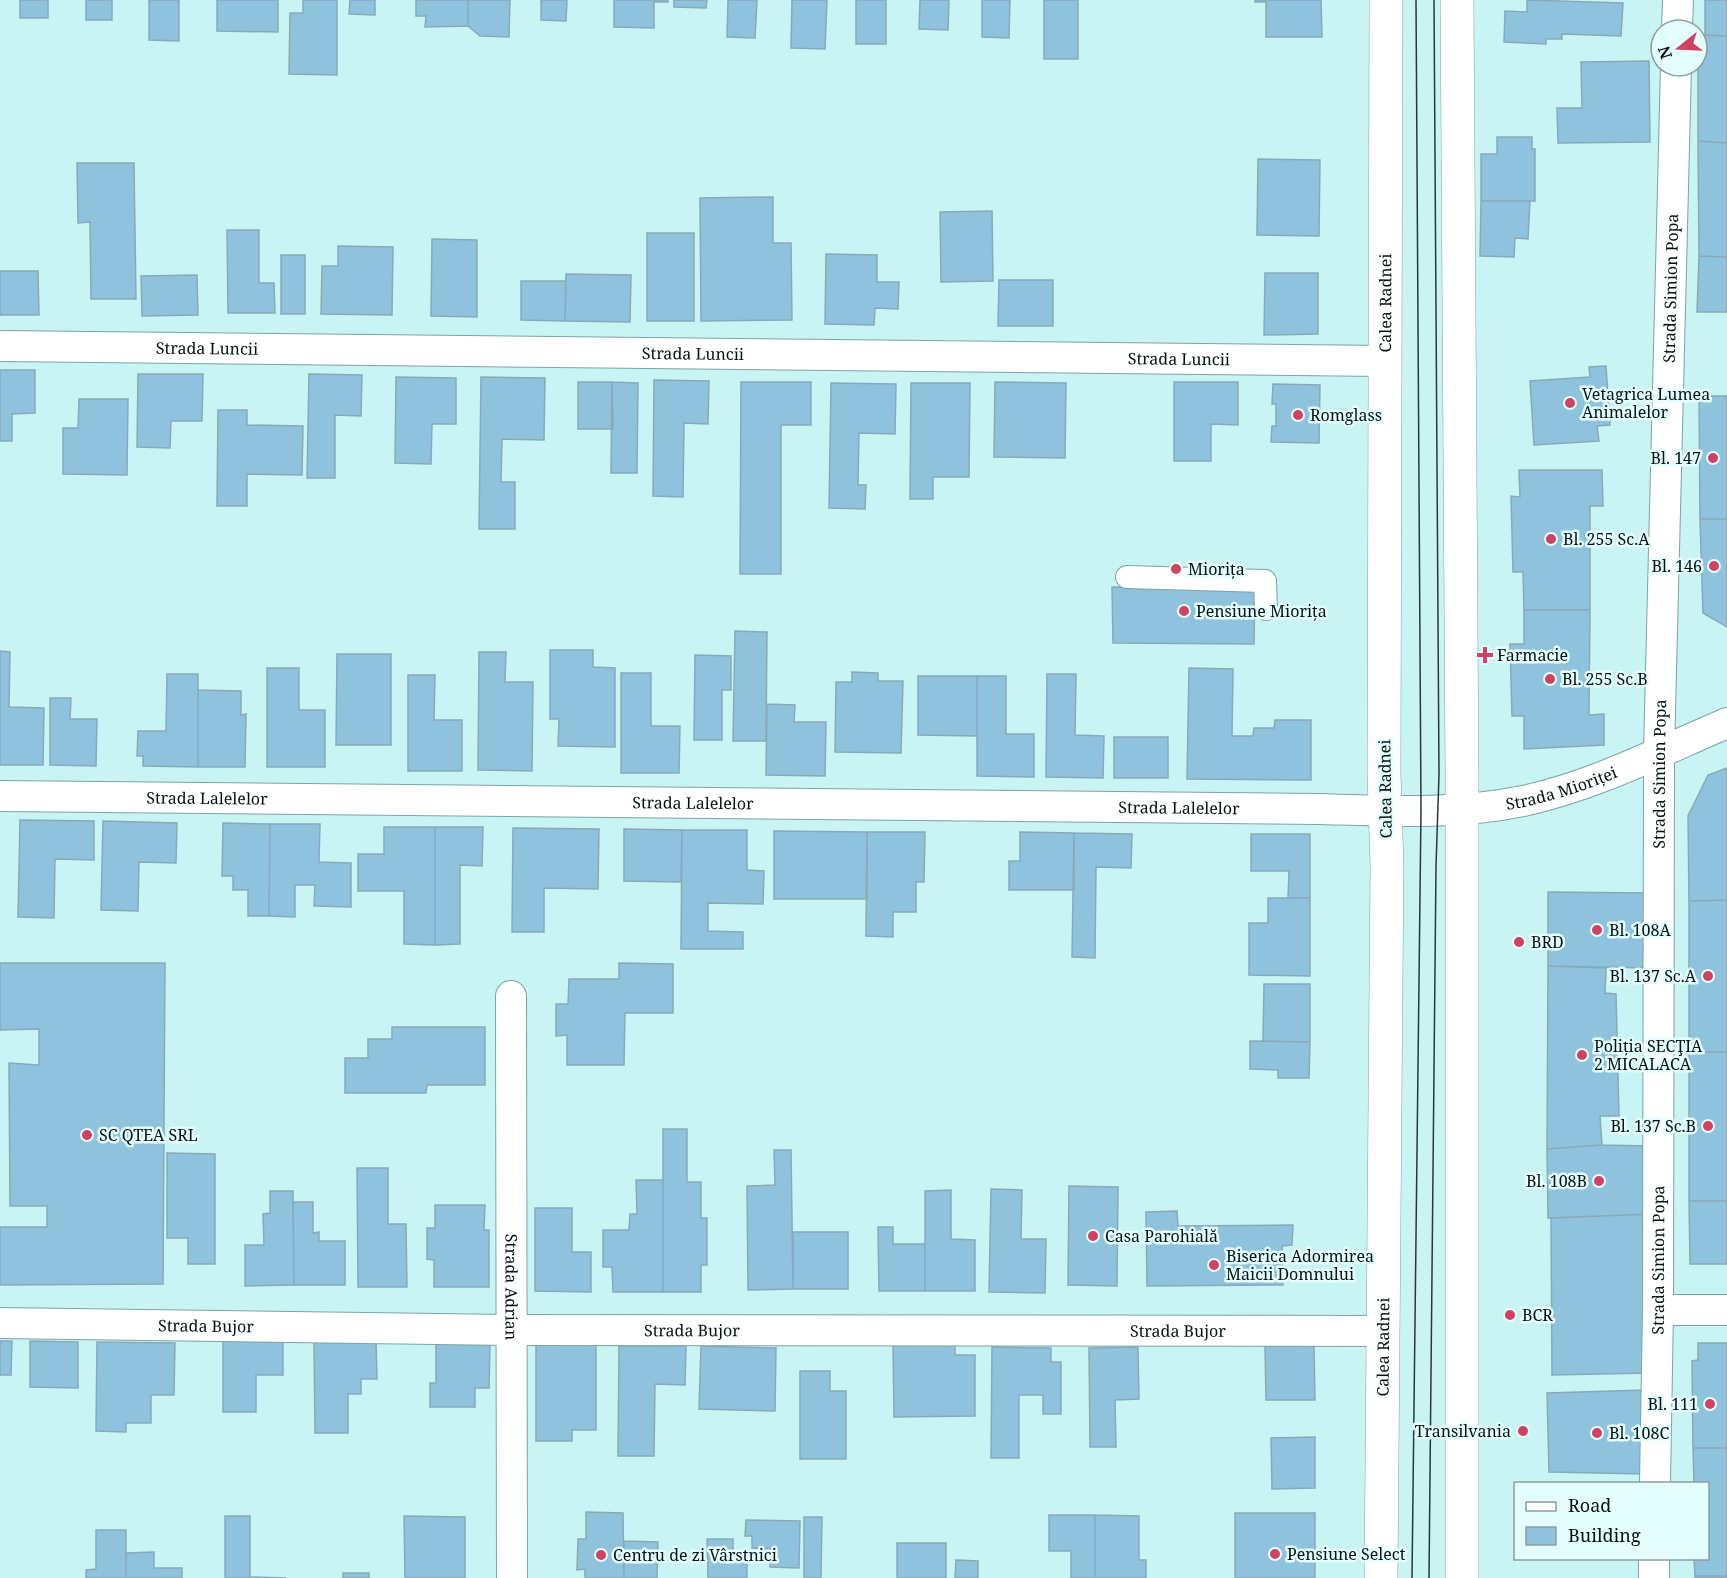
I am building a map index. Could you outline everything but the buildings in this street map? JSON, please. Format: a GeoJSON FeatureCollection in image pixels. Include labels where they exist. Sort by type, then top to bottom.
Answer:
{"type":"FeatureCollection","features":[{"type":"Feature","properties":{"kind":"main road","name":"Calea Radnei"},"geometry":{"type":"LineString","coordinates":[[1381,1578],[1387,889],[1386,0]]}},
{"type":"Feature","properties":{"kind":"main road"},"geometry":{"type":"LineString","coordinates":[[1457,0],[1462,1578]]}},
{"type":"Feature","properties":{"kind":"street"},"geometry":{"type":"LineString","coordinates":[[1677,18],[1678,0]]}},
{"type":"Feature","properties":{"kind":"street","name":"Strada Simion Popa"},"geometry":{"type":"LineString","coordinates":[[1655,1482],[1658,1310],[1659,752],[1676,78]]}},
{"type":"Feature","properties":{"kind":"street","name":"Strada Luncii"},"geometry":{"type":"LineString","coordinates":[[0,346],[1385,361]]}},
{"type":"Feature","properties":{"kind":"street"},"geometry":{"type":"LineString","coordinates":[[1128,577],[1265,581],[1266,609]]}},
{"type":"Feature","properties":{"kind":"street","name":"Strada Mioriței"},"geometry":{"type":"LineString","coordinates":[[1386,811],[1461,810],[1522,801],[1555,793],[1727,723]]}},
{"type":"Feature","properties":{"kind":"street","name":"Strada Lalelelor"},"geometry":{"type":"LineString","coordinates":[[0,796],[1386,811]]}},
{"type":"Feature","properties":{"kind":"street","name":"Strada Adrian"},"geometry":{"type":"LineString","coordinates":[[511,996],[513,1578]]}},
{"type":"Feature","properties":{"kind":"street"},"geometry":{"type":"LineString","coordinates":[[1658,1310],[1727,1310]]}},
{"type":"Feature","properties":{"kind":"street","name":"Strada Bujor"},"geometry":{"type":"LineString","coordinates":[[0,1323],[511,1330],[1384,1330]]}},
{"type":"Feature","properties":{"kind":"street"},"geometry":{"type":"LineString","coordinates":[[1653,1578],[1654,1560]]}},
{"type":"Feature","properties":{"kind":"tram line"},"geometry":{"type":"LineString","coordinates":[[1412,1578],[1421,810],[1416,0]]}},
{"type":"Feature","properties":{"kind":"tram line"},"geometry":{"type":"LineString","coordinates":[[1429,1578],[1436,866],[1439,775],[1434,0]]}},
{"type":"Feature","properties":{"kind":"place","name":"Vetagrica Lumea Animalelor"},"geometry":{"type":"Point","coordinates":[1570,403]}},
{"type":"Feature","properties":{"kind":"place","name":"Romglass"},"geometry":{"type":"Point","coordinates":[1298,415]}},
{"type":"Feature","properties":{"kind":"place","name":"Bl. 147"},"geometry":{"type":"Point","coordinates":[1713,458]}},
{"type":"Feature","properties":{"kind":"place","name":"Bl. 255 Sc.A"},"geometry":{"type":"Point","coordinates":[1551,539]}},
{"type":"Feature","properties":{"kind":"place","name":"Bl. 146"},"geometry":{"type":"Point","coordinates":[1714,566]}},
{"type":"Feature","properties":{"kind":"place","name":"Miorița"},"geometry":{"type":"Point","coordinates":[1176,569]}},
{"type":"Feature","properties":{"kind":"place","name":"Pensiune Miorița"},"geometry":{"type":"Point","coordinates":[1184,611]}},
{"type":"Feature","properties":{"kind":"place","name":"Farmacie"},"geometry":{"type":"Point","coordinates":[1485,655]}},
{"type":"Feature","properties":{"kind":"place","name":"Bl. 255 Sc.B"},"geometry":{"type":"Point","coordinates":[1550,679]}},
{"type":"Feature","properties":{"kind":"place","name":"Bl. 108A"},"geometry":{"type":"Point","coordinates":[1597,930]}},
{"type":"Feature","properties":{"kind":"place","name":"BRD"},"geometry":{"type":"Point","coordinates":[1519,942]}},
{"type":"Feature","properties":{"kind":"place","name":"Bl. 137 Sc.A"},"geometry":{"type":"Point","coordinates":[1708,976]}},
{"type":"Feature","properties":{"kind":"place","name":"Poliția SECŢIA 2 MICALACA"},"geometry":{"type":"Point","coordinates":[1582,1055]}},
{"type":"Feature","properties":{"kind":"place","name":"Bl. 137 Sc.B"},"geometry":{"type":"Point","coordinates":[1708,1126]}},
{"type":"Feature","properties":{"kind":"place","name":"SC QTEA SRL"},"geometry":{"type":"Point","coordinates":[87,1135]}},
{"type":"Feature","properties":{"kind":"place","name":"Bl. 108B"},"geometry":{"type":"Point","coordinates":[1599,1181]}},
{"type":"Feature","properties":{"kind":"place","name":"Casa Parohială"},"geometry":{"type":"Point","coordinates":[1093,1236]}},
{"type":"Feature","properties":{"kind":"place","name":"Biserica Adormirea Maicii Domnului"},"geometry":{"type":"Point","coordinates":[1214,1265]}},
{"type":"Feature","properties":{"kind":"place","name":"BCR"},"geometry":{"type":"Point","coordinates":[1510,1315]}},
{"type":"Feature","properties":{"kind":"place","name":"Bl. 111"},"geometry":{"type":"Point","coordinates":[1710,1404]}},
{"type":"Feature","properties":{"kind":"place","name":"Transilvania"},"geometry":{"type":"Point","coordinates":[1523,1431]}},
{"type":"Feature","properties":{"kind":"place","name":"Bl. 108C"},"geometry":{"type":"Point","coordinates":[1597,1433]}},
{"type":"Feature","properties":{"kind":"place","name":"Pensiune Select"},"geometry":{"type":"Point","coordinates":[1275,1554]}},
{"type":"Feature","properties":{"kind":"place","name":"Centru de zi Vârstnici"},"geometry":{"type":"Point","coordinates":[601,1555]}}]}
